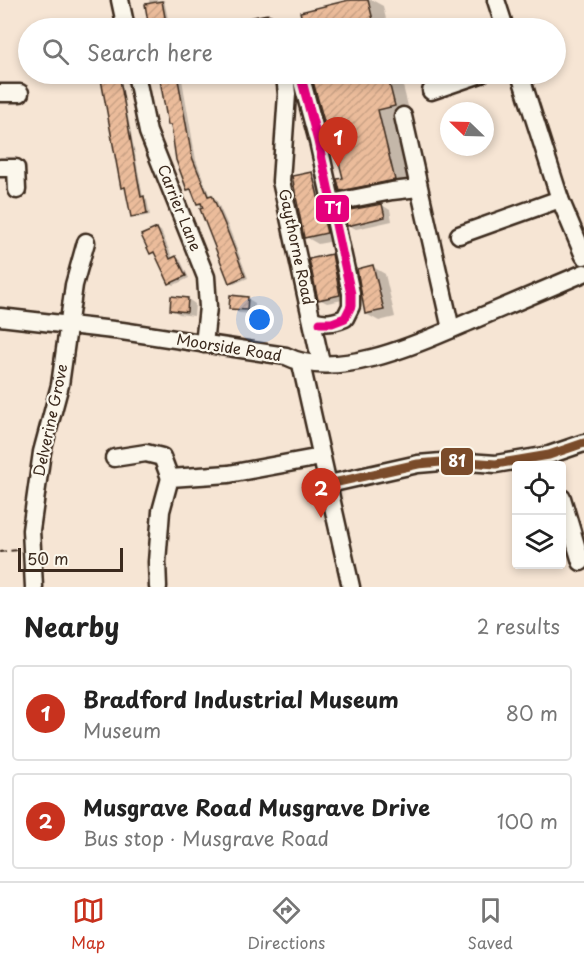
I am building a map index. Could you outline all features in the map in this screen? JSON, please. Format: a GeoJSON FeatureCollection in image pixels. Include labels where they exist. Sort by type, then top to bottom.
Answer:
{"type":"FeatureCollection","features":[{"type":"Feature","properties":{"kind":"street"},"geometry":{"type":"LineString","coordinates":[[120,0],[124,18]]}},
{"type":"Feature","properties":{"kind":"street"},"geometry":{"type":"LineString","coordinates":[[496,0],[502,18]]}},
{"type":"Feature","properties":{"kind":"street","name":"Carrier Lane"},"geometry":{"type":"LineString","coordinates":[[138,84],[148,132],[206,277],[208,307],[204,344]]}},
{"type":"Feature","properties":{"kind":"street","name":"Gaythorne Road"},"geometry":{"type":"LineString","coordinates":[[289,84],[281,181],[321,363]]}},
{"type":"Feature","properties":{"kind":"street","name":"Gaythorne Road"},"geometry":{"type":"LineString","coordinates":[[295,84],[318,141],[351,293],[351,306],[345,318],[332,323],[312,320]]}},
{"type":"Feature","properties":{"kind":"street"},"geometry":{"type":"LineString","coordinates":[[431,91],[452,84]]}},
{"type":"Feature","properties":{"kind":"street"},"geometry":{"type":"LineString","coordinates":[[523,84],[560,199],[584,256]]}},
{"type":"Feature","properties":{"kind":"street"},"geometry":{"type":"LineString","coordinates":[[0,93],[20,93]]}},
{"type":"Feature","properties":{"kind":"street"},"geometry":{"type":"LineString","coordinates":[[403,116],[451,329]]}},
{"type":"Feature","properties":{"kind":"street"},"geometry":{"type":"LineString","coordinates":[[0,168],[16,168],[17,190]]}},
{"type":"Feature","properties":{"kind":"street"},"geometry":{"type":"LineString","coordinates":[[331,203],[418,188]]}},
{"type":"Feature","properties":{"kind":"street"},"geometry":{"type":"LineString","coordinates":[[459,235],[560,199]]}},
{"type":"Feature","properties":{"kind":"street","name":"Delverine Grove"},"geometry":{"type":"LineString","coordinates":[[34,587],[31,530],[42,452],[60,385],[74,285],[86,242]]}},
{"type":"Feature","properties":{"kind":"street","name":"Moorside Road"},"geometry":{"type":"LineString","coordinates":[[0,317],[286,356],[301,363],[345,363],[391,354],[584,273]]}},
{"type":"Feature","properties":{"kind":"street"},"geometry":{"type":"LineString","coordinates":[[301,363],[351,587]]}},
{"type":"Feature","properties":{"kind":"street"},"geometry":{"type":"LineString","coordinates":[[329,484],[418,464],[453,461],[496,464],[550,460],[584,443]]}},
{"type":"Feature","properties":{"kind":"street"},"geometry":{"type":"LineString","coordinates":[[114,458],[146,453],[162,458],[170,478],[161,511],[157,562],[158,587]]}},
{"type":"Feature","properties":{"kind":"street"},"geometry":{"type":"LineString","coordinates":[[170,478],[229,474],[321,457]]}},
{"type":"Feature","properties":{"kind":"street"},"geometry":{"type":"LineString","coordinates":[[566,514],[581,562]]}},
{"type":"Feature","properties":{"kind":"building"},"geometry":{"type":"Polygon","coordinates":[[[349,0],[368,0],[372,18],[302,18],[300,12],[349,0]]]}},
{"type":"Feature","properties":{"kind":"building"},"geometry":{"type":"Polygon","coordinates":[[[162,1],[165,18],[147,18],[145,4],[162,1]]]}},
{"type":"Feature","properties":{"kind":"building"},"geometry":{"type":"Polygon","coordinates":[[[102,84],[121,84],[141,197],[144,196],[147,214],[131,217],[125,187],[121,188],[102,84]]]}},
{"type":"Feature","properties":{"kind":"building"},"geometry":{"type":"Polygon","coordinates":[[[161,84],[179,84],[192,157],[208,196],[212,195],[245,276],[229,283],[200,209],[203,208],[201,203],[197,204],[191,189],[187,190],[176,160],[171,125],[168,125],[161,84]]]}},
{"type":"Feature","properties":{"kind":"building"},"geometry":{"type":"Polygon","coordinates":[[[314,84],[390,84],[395,106],[378,110],[395,180],[340,191],[337,179],[343,178],[332,135],[328,136],[314,84]]]}},
{"type":"Feature","properties":{"kind":"building"},"geometry":{"type":"Polygon","coordinates":[[[312,172],[327,233],[304,238],[292,176],[312,172]]]}},
{"type":"Feature","properties":{"kind":"building"},"geometry":{"type":"Polygon","coordinates":[[[382,204],[385,217],[347,226],[344,211],[382,204]]]}},
{"type":"Feature","properties":{"kind":"building"},"geometry":{"type":"Polygon","coordinates":[[[157,228],[170,259],[176,256],[186,276],[169,284],[154,252],[150,254],[141,235],[157,228]]]}},
{"type":"Feature","properties":{"kind":"building"},"geometry":{"type":"Polygon","coordinates":[[[332,254],[340,295],[318,300],[309,259],[332,254]]]}},
{"type":"Feature","properties":{"kind":"building"},"geometry":{"type":"Polygon","coordinates":[[[373,265],[384,310],[365,314],[357,269],[373,265]]]}},
{"type":"Feature","properties":{"kind":"building"},"geometry":{"type":"Polygon","coordinates":[[[230,295],[248,297],[247,310],[229,309],[230,295]]]}},
{"type":"Feature","properties":{"kind":"building"},"geometry":{"type":"Polygon","coordinates":[[[171,296],[188,298],[187,312],[170,310],[171,296]]]}},
{"type":"Feature","properties":{"kind":"transit line","name":"T1"},"geometry":{"type":"LineString","coordinates":[[303,84],[318,141],[351,294],[351,306],[345,318],[332,323],[320,323]]}},
{"type":"Feature","properties":{"kind":"transit line","name":"81"},"geometry":{"type":"LineString","coordinates":[[329,484],[418,464],[453,461],[496,464],[549,455],[584,443]]}},
{"type":"Feature","properties":{"kind":"place","name":"Bradford Industrial Museum"},"geometry":{"type":"Point","coordinates":[338,167]}},
{"type":"Feature","properties":{"kind":"place","name":"Musgrave Road Musgrave Drive"},"geometry":{"type":"Point","coordinates":[321,518]}}]}
